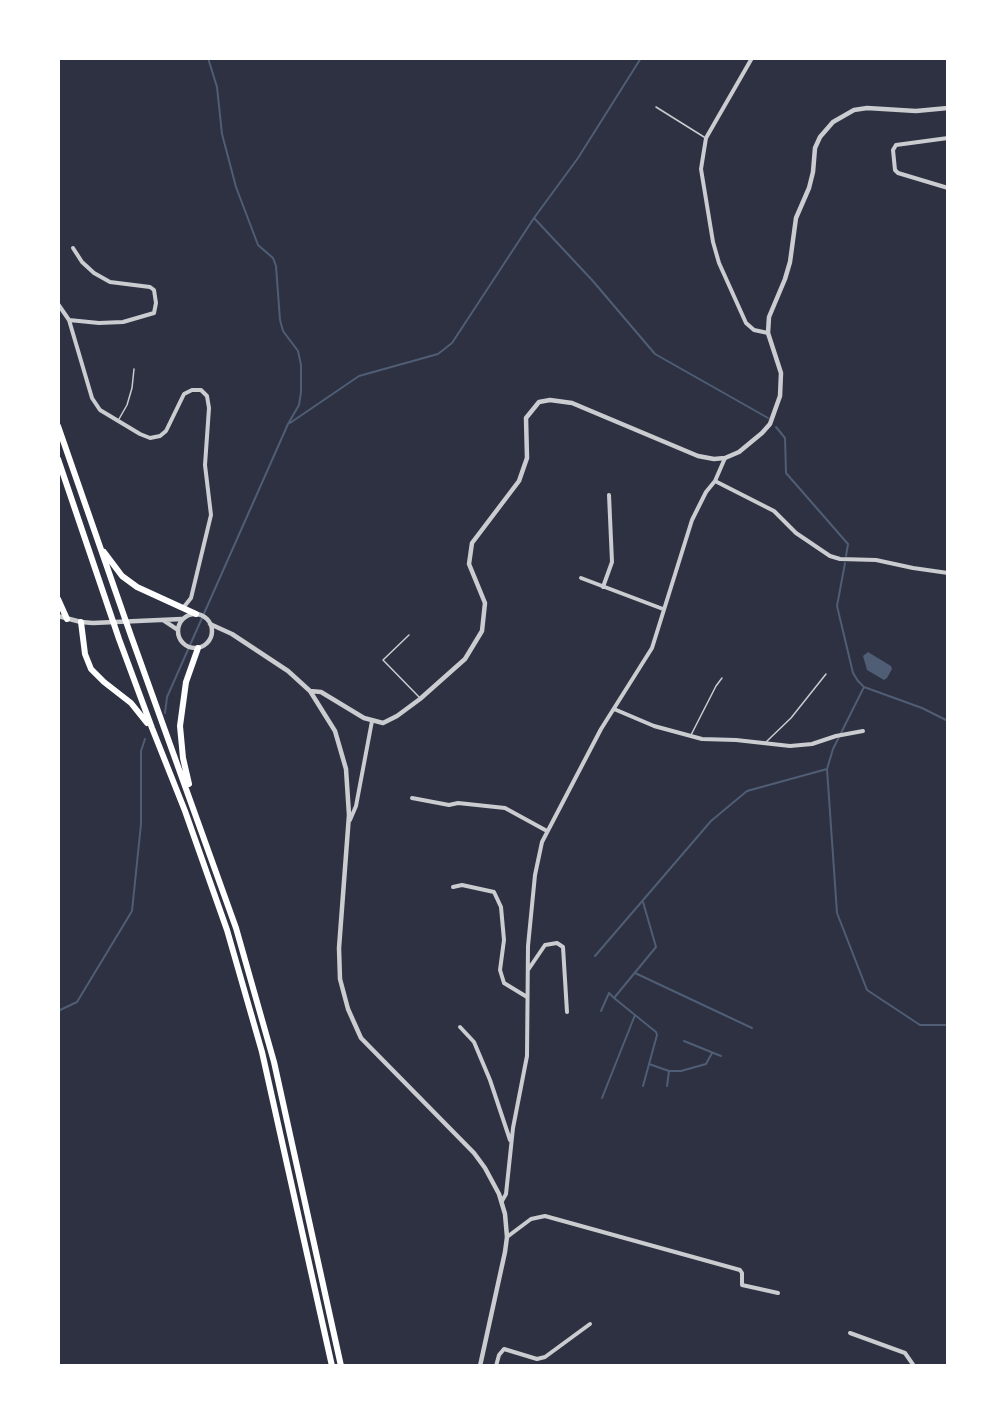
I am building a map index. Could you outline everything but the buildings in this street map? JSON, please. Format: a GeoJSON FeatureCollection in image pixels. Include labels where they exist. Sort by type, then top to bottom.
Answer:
{"type":"FeatureCollection","features":[{"type":"Feature","properties":{"kind":"highway"},"geometry":{"type":"LineString","coordinates":[[58,426],[236,927],[263,1018],[341,1365]]}},
{"type":"Feature","properties":{"kind":"highway"},"geometry":{"type":"LineString","coordinates":[[58,459],[119,639],[220,908],[249,1002],[268,1077],[332,1365]]}},
{"type":"Feature","properties":{"kind":"highway"},"geometry":{"type":"LineString","coordinates":[[98,542],[122,576],[138,587],[200,615]]}},
{"type":"Feature","properties":{"kind":"highway"},"geometry":{"type":"LineString","coordinates":[[58,599],[67,619]]}},
{"type":"Feature","properties":{"kind":"highway"},"geometry":{"type":"LineString","coordinates":[[81,622],[85,654],[91,669],[131,703],[152,728]]}},
{"type":"Feature","properties":{"kind":"highway"},"geometry":{"type":"LineString","coordinates":[[193,805],[183,758],[180,726],[186,682],[195,648]]}},
{"type":"Feature","properties":{"kind":"street"},"geometry":{"type":"LineString","coordinates":[[752,58],[706,138],[701,169],[713,242],[719,262],[746,323],[754,330],[768,333]]}},
{"type":"Feature","properties":{"kind":"street"},"geometry":{"type":"LineString","coordinates":[[310,691],[321,692],[364,718],[383,723],[420,699],[465,660],[482,631],[484,603],[469,564],[472,543],[519,481],[527,458],[526,418],[539,402],[564,401],[698,456],[714,459],[725,458],[739,452],[762,433],[770,424],[780,396],[781,373],[768,333],[769,317],[790,262],[796,218],[812,178],[815,148],[825,129],[841,116],[854,110],[867,108],[916,111],[948,108]]}},
{"type":"Feature","properties":{"kind":"street"},"geometry":{"type":"LineString","coordinates":[[948,138],[896,145],[893,150],[895,170],[898,173],[948,188]]}},
{"type":"Feature","properties":{"kind":"street"},"geometry":{"type":"LineString","coordinates":[[69,320],[99,323],[123,322],[154,313],[156,303],[154,290],[150,287],[120,285],[102,279],[82,262],[73,248]]}},
{"type":"Feature","properties":{"kind":"street"},"geometry":{"type":"LineString","coordinates":[[58,304],[69,320],[92,398],[100,410],[150,438],[160,436],[166,431],[184,394],[192,390],[201,390],[207,396],[209,408],[205,465],[212,515],[191,598],[183,608]]}},
{"type":"Feature","properties":{"kind":"street"},"geometry":{"type":"LineString","coordinates":[[502,1201],[506,1194],[511,1142],[527,1056],[528,946],[535,875],[542,843],[601,729],[652,648],[692,520],[706,492],[715,481],[725,458]]}},
{"type":"Feature","properties":{"kind":"street"},"geometry":{"type":"LineString","coordinates":[[715,481],[774,511],[796,533],[830,556],[840,559],[876,560],[948,573]]}},
{"type":"Feature","properties":{"kind":"street"},"geometry":{"type":"LineString","coordinates":[[603,587],[612,562],[609,495]]}},
{"type":"Feature","properties":{"kind":"street"},"geometry":{"type":"LineString","coordinates":[[581,578],[663,609]]}},
{"type":"Feature","properties":{"kind":"street"},"geometry":{"type":"LineString","coordinates":[[58,616],[81,622],[182,620],[190,615],[200,615],[210,624],[232,634],[288,671],[310,691],[334,731],[346,769],[349,821],[339,948],[340,978],[348,1009],[361,1038],[474,1153],[485,1168],[502,1201],[507,1237],[480,1365]]}},
{"type":"Feature","properties":{"kind":"street"},"geometry":{"type":"LineString","coordinates":[[163,620],[178,630]]}},
{"type":"Feature","properties":{"kind":"street"},"geometry":{"type":"LineString","coordinates":[[182,620],[178,630],[179,637],[185,645],[195,648],[206,644],[211,636],[210,624]]}},
{"type":"Feature","properties":{"kind":"street"},"geometry":{"type":"LineString","coordinates":[[211,636],[223,633],[232,634]]}},
{"type":"Feature","properties":{"kind":"street"},"geometry":{"type":"LineString","coordinates":[[614,709],[654,726],[702,739],[766,742],[790,746],[812,744],[836,736],[863,731]]}},
{"type":"Feature","properties":{"kind":"street"},"geometry":{"type":"LineString","coordinates":[[349,821],[356,806],[372,721]]}},
{"type":"Feature","properties":{"kind":"street"},"geometry":{"type":"LineString","coordinates":[[412,798],[449,805],[458,803],[505,808],[547,831]]}},
{"type":"Feature","properties":{"kind":"street"},"geometry":{"type":"LineString","coordinates":[[453,887],[462,885],[494,892],[501,907],[504,940],[500,970],[504,983],[527,998]]}},
{"type":"Feature","properties":{"kind":"street"},"geometry":{"type":"LineString","coordinates":[[528,970],[545,945],[557,944],[563,947],[567,1012]]}},
{"type":"Feature","properties":{"kind":"street"},"geometry":{"type":"LineString","coordinates":[[460,1027],[474,1042],[490,1080],[511,1142]]}},
{"type":"Feature","properties":{"kind":"street"},"geometry":{"type":"LineString","coordinates":[[507,1237],[531,1219],[545,1216],[740,1270],[742,1285],[778,1293]]}},
{"type":"Feature","properties":{"kind":"street"},"geometry":{"type":"LineString","coordinates":[[496,1365],[499,1355],[504,1350],[537,1359],[545,1357],[590,1324]]}},
{"type":"Feature","properties":{"kind":"street"},"geometry":{"type":"LineString","coordinates":[[850,1334],[905,1353],[914,1365]]}},
{"type":"Feature","properties":{"kind":"lane"},"geometry":{"type":"LineString","coordinates":[[657,107],[706,138]]}},
{"type":"Feature","properties":{"kind":"lane"},"geometry":{"type":"LineString","coordinates":[[118,421],[127,405],[134,369]]}},
{"type":"Feature","properties":{"kind":"lane"},"geometry":{"type":"LineString","coordinates":[[409,635],[383,660],[420,699]]}},
{"type":"Feature","properties":{"kind":"lane"},"geometry":{"type":"LineString","coordinates":[[766,742],[791,718],[826,674]]}},
{"type":"Feature","properties":{"kind":"lane"},"geometry":{"type":"LineString","coordinates":[[691,735],[722,678]]}},
{"type":"Feature","properties":{"kind":"water"},"geometry":{"type":"Polygon","coordinates":[[[868,652],[891,666],[892,669],[884,680],[867,670],[863,656],[868,652]]]}},
{"type":"Feature","properties":{"kind":"waterway"},"geometry":{"type":"LineString","coordinates":[[165,713],[167,697],[288,424],[299,405],[301,392],[301,365],[298,351],[283,331],[280,320],[276,266],[273,258],[258,245],[236,187],[222,134],[217,87],[208,58]]}},
{"type":"Feature","properties":{"kind":"waterway"},"geometry":{"type":"LineString","coordinates":[[290,423],[359,376],[438,354],[452,343],[534,218],[578,158],[641,58]]}},
{"type":"Feature","properties":{"kind":"waterway"},"geometry":{"type":"LineString","coordinates":[[534,218],[592,280],[655,354],[768,418]]}},
{"type":"Feature","properties":{"kind":"waterway"},"geometry":{"type":"LineString","coordinates":[[776,427],[785,438],[786,473],[848,544],[846,556]]}},
{"type":"Feature","properties":{"kind":"waterway"},"geometry":{"type":"LineString","coordinates":[[845,563],[837,606],[853,673],[858,681],[864,687],[922,708],[948,721]]}},
{"type":"Feature","properties":{"kind":"waterway"},"geometry":{"type":"LineString","coordinates":[[864,687],[833,749],[827,769],[837,913],[867,990],[920,1025],[948,1025]]}},
{"type":"Feature","properties":{"kind":"waterway"},"geometry":{"type":"LineString","coordinates":[[58,1011],[77,1002],[132,911],[141,824],[141,751],[145,739]]}},
{"type":"Feature","properties":{"kind":"waterway"},"geometry":{"type":"LineString","coordinates":[[595,956],[711,821],[747,791],[827,769]]}},
{"type":"Feature","properties":{"kind":"waterway"},"geometry":{"type":"LineString","coordinates":[[643,902],[656,947],[614,998],[657,1035],[643,1086]]}},
{"type":"Feature","properties":{"kind":"waterway"},"geometry":{"type":"LineString","coordinates":[[635,973],[752,1028]]}},
{"type":"Feature","properties":{"kind":"waterway"},"geometry":{"type":"LineString","coordinates":[[601,1011],[609,993],[614,998]]}},
{"type":"Feature","properties":{"kind":"waterway"},"geometry":{"type":"LineString","coordinates":[[602,1098],[635,1015]]}},
{"type":"Feature","properties":{"kind":"waterway"},"geometry":{"type":"LineString","coordinates":[[684,1041],[721,1056]]}},
{"type":"Feature","properties":{"kind":"waterway"},"geometry":{"type":"LineString","coordinates":[[649,1064],[669,1071],[681,1071],[706,1064],[712,1053]]}},
{"type":"Feature","properties":{"kind":"waterway"},"geometry":{"type":"LineString","coordinates":[[667,1086],[669,1071]]}}]}
